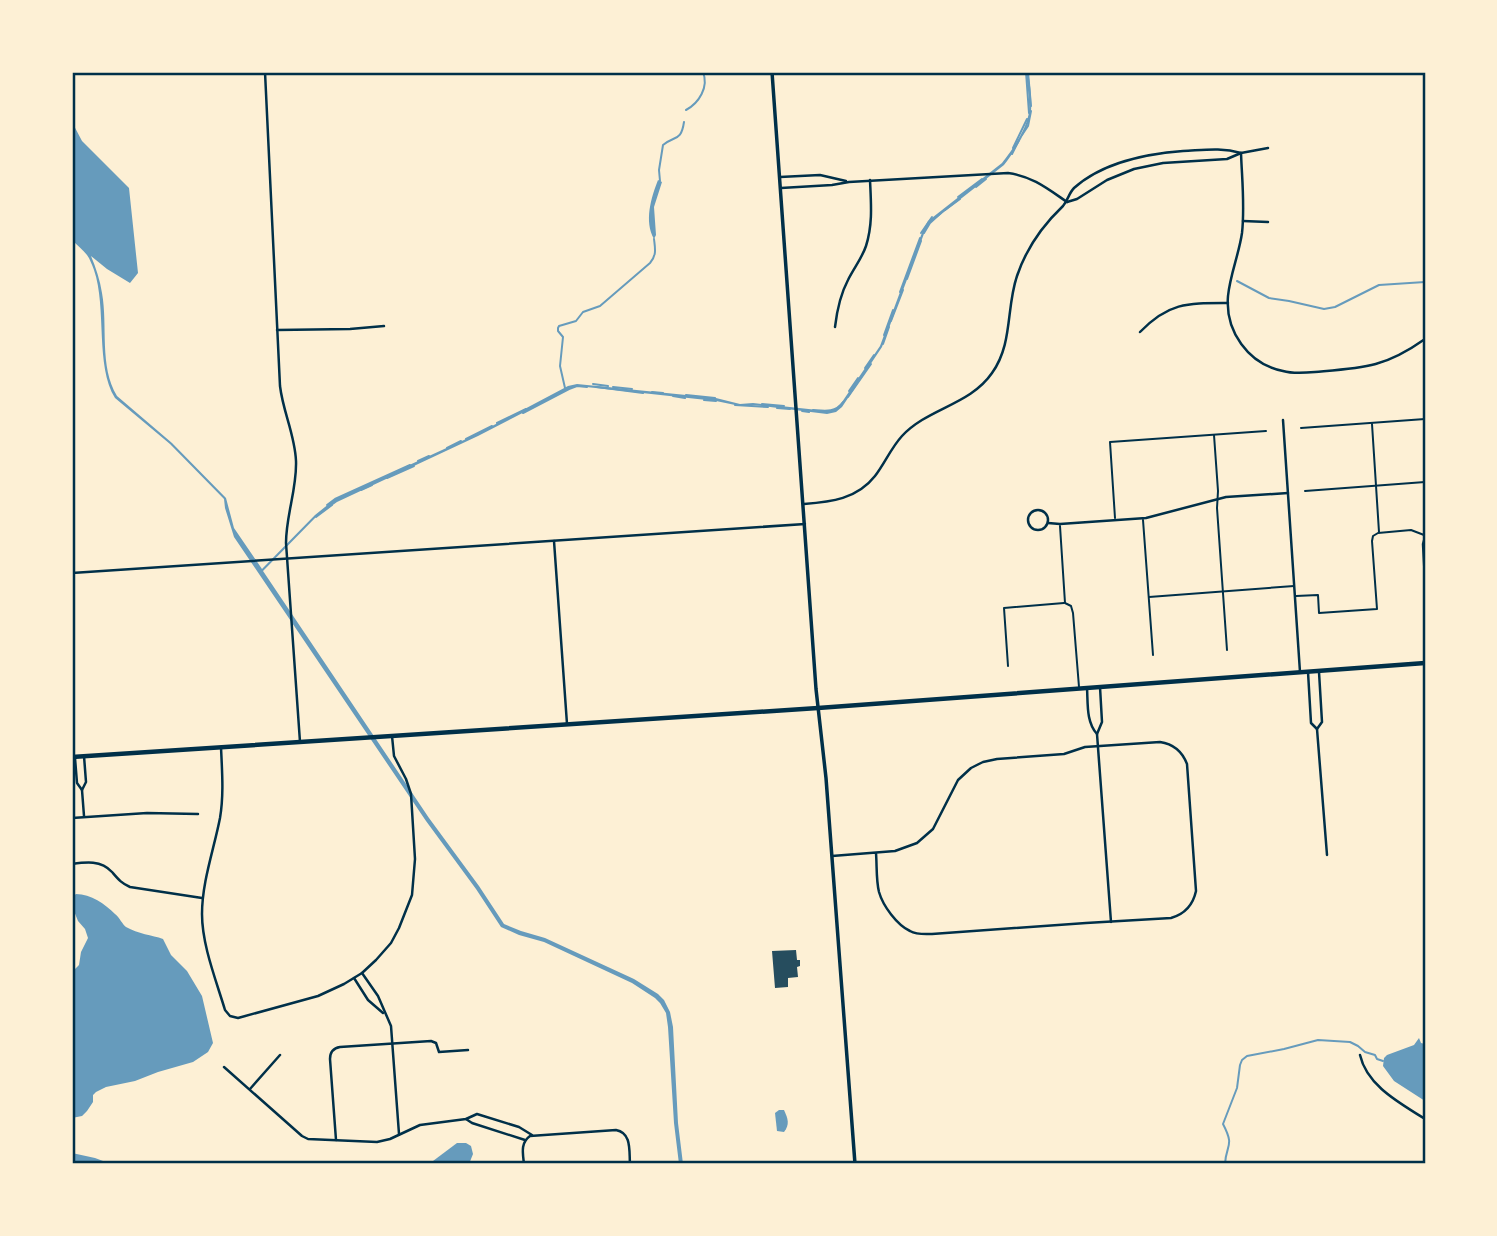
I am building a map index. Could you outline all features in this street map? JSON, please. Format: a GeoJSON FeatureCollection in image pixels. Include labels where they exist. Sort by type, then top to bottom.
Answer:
{"type":"FeatureCollection","features":[{"type":"Feature","properties":{"kind":"main road"},"geometry":{"type":"LineString","coordinates":[[74,757],[818,708],[1425,663]]}},
{"type":"Feature","properties":{"kind":"street"},"geometry":{"type":"LineString","coordinates":[[265,72],[281,393],[296,461],[287,530],[287,558],[300,742]]}},
{"type":"Feature","properties":{"kind":"street"},"geometry":{"type":"LineString","coordinates":[[772,72],[818,708],[826,778],[855,1164]]}},
{"type":"Feature","properties":{"kind":"street"},"geometry":{"type":"LineString","coordinates":[[1067,202],[1077,199],[1112,177],[1148,166],[1227,159],[1241,153],[1268,148]]}},
{"type":"Feature","properties":{"kind":"street"},"geometry":{"type":"LineString","coordinates":[[804,504],[836,501],[857,492],[873,479],[894,446],[911,428],[932,413],[968,396],[988,379],[998,365],[1005,346],[1013,292],[1024,259],[1040,232],[1067,202],[1071,190],[1096,174],[1146,155],[1226,149],[1241,153]]}},
{"type":"Feature","properties":{"kind":"street"},"geometry":{"type":"LineString","coordinates":[[1241,153],[1243,221],[1228,303],[1233,329],[1243,346],[1260,362],[1282,371],[1303,373],[1371,367],[1407,351],[1425,339]]}},
{"type":"Feature","properties":{"kind":"street"},"geometry":{"type":"LineString","coordinates":[[1146,155],[1148,166]]}},
{"type":"Feature","properties":{"kind":"street"},"geometry":{"type":"LineString","coordinates":[[780,188],[1008,173],[1033,179],[1067,202]]}},
{"type":"Feature","properties":{"kind":"street"},"geometry":{"type":"LineString","coordinates":[[779,177],[824,175],[849,182]]}},
{"type":"Feature","properties":{"kind":"street"},"geometry":{"type":"LineString","coordinates":[[835,327],[843,292],[869,237],[872,211],[870,180]]}},
{"type":"Feature","properties":{"kind":"street"},"geometry":{"type":"LineString","coordinates":[[1243,221],[1268,222]]}},
{"type":"Feature","properties":{"kind":"street"},"geometry":{"type":"LineString","coordinates":[[1140,332],[1152,320],[1175,307],[1195,303],[1228,303]]}},
{"type":"Feature","properties":{"kind":"street"},"geometry":{"type":"LineString","coordinates":[[277,330],[350,330],[384,326]]}},
{"type":"Feature","properties":{"kind":"street"},"geometry":{"type":"LineString","coordinates":[[1283,421],[1300,672]]}},
{"type":"Feature","properties":{"kind":"street"},"geometry":{"type":"LineString","coordinates":[[1048,523],[1143,519],[1217,499],[1288,493]]}},
{"type":"Feature","properties":{"kind":"street"},"geometry":{"type":"LineString","coordinates":[[1041,510],[1048,516],[1048,523],[1045,528],[1036,530],[1029,524],[1029,516],[1041,510]]}},
{"type":"Feature","properties":{"kind":"street"},"geometry":{"type":"LineString","coordinates":[[72,573],[805,524]]}},
{"type":"Feature","properties":{"kind":"street"},"geometry":{"type":"LineString","coordinates":[[1425,536],[1425,580]]}},
{"type":"Feature","properties":{"kind":"street"},"geometry":{"type":"LineString","coordinates":[[554,541],[567,724]]}},
{"type":"Feature","properties":{"kind":"street"},"geometry":{"type":"LineString","coordinates":[[1425,611],[1425,650]]}},
{"type":"Feature","properties":{"kind":"street"},"geometry":{"type":"LineString","coordinates":[[1319,671],[1322,722],[1317,729],[1327,855]]}},
{"type":"Feature","properties":{"kind":"street"},"geometry":{"type":"LineString","coordinates":[[1308,672],[1311,723],[1317,729]]}},
{"type":"Feature","properties":{"kind":"street"},"geometry":{"type":"LineString","coordinates":[[1100,687],[1102,722],[1097,734],[1111,922]]}},
{"type":"Feature","properties":{"kind":"street"},"geometry":{"type":"LineString","coordinates":[[1087,688],[1090,723],[1097,734]]}},
{"type":"Feature","properties":{"kind":"street"},"geometry":{"type":"LineString","coordinates":[[221,747],[221,806],[202,916],[204,934],[225,1010],[231,1017],[240,1018],[318,996],[339,987],[362,973],[381,955],[395,936],[407,910],[414,881],[415,859],[411,799],[406,779],[394,756],[392,736]]}},
{"type":"Feature","properties":{"kind":"street"},"geometry":{"type":"LineString","coordinates":[[832,856],[876,853],[917,844],[936,824],[958,780],[979,763],[1064,754],[1076,749],[1098,746],[1160,742],[1175,747],[1186,760],[1197,887],[1194,900],[1182,914],[1166,919],[914,933],[897,921],[881,899],[876,853]]}},
{"type":"Feature","properties":{"kind":"street"},"geometry":{"type":"LineString","coordinates":[[84,756],[84,816]]}},
{"type":"Feature","properties":{"kind":"street"},"geometry":{"type":"LineString","coordinates":[[74,757],[77,783],[82,790]]}},
{"type":"Feature","properties":{"kind":"street"},"geometry":{"type":"LineString","coordinates":[[72,818],[147,813],[198,814]]}},
{"type":"Feature","properties":{"kind":"street"},"geometry":{"type":"LineString","coordinates":[[72,864],[101,864],[130,887],[204,898]]}},
{"type":"Feature","properties":{"kind":"street"},"geometry":{"type":"LineString","coordinates":[[362,973],[378,996],[392,1028],[399,1134]]}},
{"type":"Feature","properties":{"kind":"street"},"geometry":{"type":"LineString","coordinates":[[354,978],[368,1000],[386,1015]]}},
{"type":"Feature","properties":{"kind":"street"},"geometry":{"type":"LineString","coordinates":[[335,1141],[330,1059],[336,1048],[430,1041],[438,1045],[439,1052],[468,1050]]}},
{"type":"Feature","properties":{"kind":"street"},"geometry":{"type":"LineString","coordinates":[[250,1089],[280,1055]]}},
{"type":"Feature","properties":{"kind":"street"},"geometry":{"type":"LineString","coordinates":[[1360,1055],[1363,1067],[1380,1088],[1425,1119]]}},
{"type":"Feature","properties":{"kind":"street"},"geometry":{"type":"LineString","coordinates":[[224,1067],[304,1137],[310,1139],[374,1143],[422,1124],[466,1119],[475,1114],[519,1127],[532,1135]]}},
{"type":"Feature","properties":{"kind":"street"},"geometry":{"type":"LineString","coordinates":[[466,1119],[525,1140]]}},
{"type":"Feature","properties":{"kind":"street"},"geometry":{"type":"LineString","coordinates":[[524,1164],[523,1144],[532,1135],[620,1130],[627,1137],[630,1164]]}},
{"type":"Feature","properties":{"kind":"lane"},"geometry":{"type":"LineString","coordinates":[[1301,428],[1425,419]]}},
{"type":"Feature","properties":{"kind":"lane"},"geometry":{"type":"LineString","coordinates":[[1371,423],[1380,532]]}},
{"type":"Feature","properties":{"kind":"lane"},"geometry":{"type":"LineString","coordinates":[[1115,521],[1110,442],[1266,431]]}},
{"type":"Feature","properties":{"kind":"lane"},"geometry":{"type":"LineString","coordinates":[[1214,435],[1227,650]]}},
{"type":"Feature","properties":{"kind":"lane"},"geometry":{"type":"LineString","coordinates":[[1305,491],[1425,482]]}},
{"type":"Feature","properties":{"kind":"lane"},"geometry":{"type":"LineString","coordinates":[[1143,519],[1153,655]]}},
{"type":"Feature","properties":{"kind":"lane"},"geometry":{"type":"LineString","coordinates":[[1060,524],[1065,603]]}},
{"type":"Feature","properties":{"kind":"lane"},"geometry":{"type":"LineString","coordinates":[[1295,596],[1318,595],[1319,613],[1377,609],[1371,539],[1380,532],[1414,530],[1425,536]]}},
{"type":"Feature","properties":{"kind":"lane"},"geometry":{"type":"LineString","coordinates":[[1149,597],[1294,586]]}},
{"type":"Feature","properties":{"kind":"lane"},"geometry":{"type":"LineString","coordinates":[[1008,666],[1004,608],[1065,603],[1071,606],[1073,613],[1079,688]]}},
{"type":"Feature","properties":{"kind":"water"},"geometry":{"type":"Polygon","coordinates":[[[1026,72],[1030,86],[1031,111],[1021,139],[1004,165],[930,223],[882,347],[836,412],[827,414],[753,405],[740,406],[577,386],[337,502],[316,517],[263,571],[429,818],[504,924],[545,938],[634,979],[664,1000],[673,1027],[683,1164],[679,1164],[668,1027],[666,1013],[660,1003],[632,983],[544,942],[501,927],[234,537],[224,499],[170,444],[115,398],[105,370],[100,302],[94,270],[87,255],[72,240],[72,122],[82,141],[129,188],[138,273],[130,283],[91,256],[102,293],[106,359],[111,384],[117,396],[172,443],[226,498],[234,528],[262,569],[315,515],[335,499],[477,434],[568,386],[577,384],[716,398],[740,404],[753,403],[827,411],[835,409],[880,346],[928,221],[1002,163],[1018,139],[1029,112],[1026,72]]]}},
{"type":"Feature","properties":{"kind":"water"},"geometry":{"type":"Polygon","coordinates":[[[658,180],[662,182],[654,207],[654,239],[649,217],[658,180]]]}},
{"type":"Feature","properties":{"kind":"water"},"geometry":{"type":"Polygon","coordinates":[[[76,894],[102,903],[126,927],[163,939],[171,955],[187,971],[202,996],[213,1043],[208,1052],[193,1062],[96,1092],[87,1111],[82,1116],[72,1118],[72,972],[79,965],[81,952],[88,938],[72,906],[72,897],[76,894]]]}},
{"type":"Feature","properties":{"kind":"water"},"geometry":{"type":"Polygon","coordinates":[[[1419,1038],[1421,1043],[1425,1044],[1425,1101],[1394,1081],[1383,1066],[1387,1055],[1414,1045],[1419,1038]]]}},
{"type":"Feature","properties":{"kind":"water"},"geometry":{"type":"Polygon","coordinates":[[[784,1110],[787,1119],[784,1132],[777,1131],[775,1113],[784,1110]]]}},
{"type":"Feature","properties":{"kind":"water"},"geometry":{"type":"Polygon","coordinates":[[[457,1143],[471,1146],[473,1154],[469,1164],[429,1164],[457,1143]]]}},
{"type":"Feature","properties":{"kind":"water"},"geometry":{"type":"Polygon","coordinates":[[[72,1153],[95,1158],[111,1164],[72,1164],[72,1153]]]}},
{"type":"Feature","properties":{"kind":"building"},"geometry":{"type":"Polygon","coordinates":[[[796,950],[797,960],[800,960],[800,966],[797,967],[798,977],[788,978],[788,987],[775,988],[772,951],[796,950]]]}},
{"type":"Feature","properties":{"kind":"waterway"},"geometry":{"type":"LineString","coordinates":[[686,110],[702,94],[705,83],[703,72]]}},
{"type":"Feature","properties":{"kind":"waterway"},"geometry":{"type":"LineString","coordinates":[[1026,72],[1029,113]]}},
{"type":"Feature","properties":{"kind":"waterway"},"geometry":{"type":"LineString","coordinates":[[1028,72],[1031,106]]}},
{"type":"Feature","properties":{"kind":"waterway"},"geometry":{"type":"LineString","coordinates":[[1022,135],[1028,126],[1031,111]]}},
{"type":"Feature","properties":{"kind":"waterway"},"geometry":{"type":"LineString","coordinates":[[1013,148],[1027,119]]}},
{"type":"Feature","properties":{"kind":"waterway"},"geometry":{"type":"LineString","coordinates":[[660,181],[663,145],[679,135],[684,122]]}},
{"type":"Feature","properties":{"kind":"waterway"},"geometry":{"type":"LineString","coordinates":[[1012,154],[1019,140]]}},
{"type":"Feature","properties":{"kind":"waterway"},"geometry":{"type":"LineString","coordinates":[[958,197],[982,179]]}},
{"type":"Feature","properties":{"kind":"waterway"},"geometry":{"type":"LineString","coordinates":[[976,187],[986,179]]}},
{"type":"Feature","properties":{"kind":"waterway"},"geometry":{"type":"LineString","coordinates":[[945,210],[960,199]]}},
{"type":"Feature","properties":{"kind":"waterway"},"geometry":{"type":"LineString","coordinates":[[924,233],[941,213]]}},
{"type":"Feature","properties":{"kind":"waterway"},"geometry":{"type":"LineString","coordinates":[[921,233],[932,217]]}},
{"type":"Feature","properties":{"kind":"waterway"},"geometry":{"type":"LineString","coordinates":[[900,292],[920,238]]}},
{"type":"Feature","properties":{"kind":"waterway"},"geometry":{"type":"LineString","coordinates":[[565,388],[560,366],[563,337],[558,331],[559,326],[576,321],[583,312],[600,306],[650,263],[655,254],[654,239]]}},
{"type":"Feature","properties":{"kind":"waterway"},"geometry":{"type":"LineString","coordinates":[[907,279],[921,241]]}},
{"type":"Feature","properties":{"kind":"waterway"},"geometry":{"type":"LineString","coordinates":[[1237,281],[1269,298],[1324,309],[1335,307],[1379,285],[1425,282]]}},
{"type":"Feature","properties":{"kind":"waterway"},"geometry":{"type":"LineString","coordinates":[[891,321],[903,290]]}},
{"type":"Feature","properties":{"kind":"waterway"},"geometry":{"type":"LineString","coordinates":[[884,335],[893,310]]}},
{"type":"Feature","properties":{"kind":"waterway"},"geometry":{"type":"LineString","coordinates":[[883,344],[889,327]]}},
{"type":"Feature","properties":{"kind":"waterway"},"geometry":{"type":"LineString","coordinates":[[865,368],[874,355]]}},
{"type":"Feature","properties":{"kind":"waterway"},"geometry":{"type":"LineString","coordinates":[[848,397],[871,364]]}},
{"type":"Feature","properties":{"kind":"waterway"},"geometry":{"type":"LineString","coordinates":[[849,391],[858,378]]}},
{"type":"Feature","properties":{"kind":"waterway"},"geometry":{"type":"LineString","coordinates":[[593,384],[608,386]]}},
{"type":"Feature","properties":{"kind":"waterway"},"geometry":{"type":"LineString","coordinates":[[523,413],[569,389],[587,387]]}},
{"type":"Feature","properties":{"kind":"waterway"},"geometry":{"type":"LineString","coordinates":[[597,387],[643,393]]}},
{"type":"Feature","properties":{"kind":"waterway"},"geometry":{"type":"LineString","coordinates":[[613,387],[632,389]]}},
{"type":"Feature","properties":{"kind":"waterway"},"geometry":{"type":"LineString","coordinates":[[652,392],[663,393]]}},
{"type":"Feature","properties":{"kind":"waterway"},"geometry":{"type":"LineString","coordinates":[[686,395],[715,398]]}},
{"type":"Feature","properties":{"kind":"waterway"},"geometry":{"type":"LineString","coordinates":[[673,396],[685,398]]}},
{"type":"Feature","properties":{"kind":"waterway"},"geometry":{"type":"LineString","coordinates":[[704,400],[716,401]]}},
{"type":"Feature","properties":{"kind":"waterway"},"geometry":{"type":"LineString","coordinates":[[813,410],[833,410],[843,402]]}},
{"type":"Feature","properties":{"kind":"waterway"},"geometry":{"type":"LineString","coordinates":[[762,404],[784,406]]}},
{"type":"Feature","properties":{"kind":"waterway"},"geometry":{"type":"LineString","coordinates":[[735,405],[768,407]]}},
{"type":"Feature","properties":{"kind":"waterway"},"geometry":{"type":"LineString","coordinates":[[777,408],[790,409]]}},
{"type":"Feature","properties":{"kind":"waterway"},"geometry":{"type":"LineString","coordinates":[[497,423],[526,409]]}},
{"type":"Feature","properties":{"kind":"waterway"},"geometry":{"type":"LineString","coordinates":[[802,411],[809,412]]}},
{"type":"Feature","properties":{"kind":"waterway"},"geometry":{"type":"LineString","coordinates":[[466,439],[492,426]]}},
{"type":"Feature","properties":{"kind":"waterway"},"geometry":{"type":"LineString","coordinates":[[447,448],[461,441]]}},
{"type":"Feature","properties":{"kind":"waterway"},"geometry":{"type":"LineString","coordinates":[[418,461],[429,456]]}},
{"type":"Feature","properties":{"kind":"waterway"},"geometry":{"type":"LineString","coordinates":[[327,505],[410,465]]}},
{"type":"Feature","properties":{"kind":"waterway"},"geometry":{"type":"LineString","coordinates":[[387,478],[414,466]]}},
{"type":"Feature","properties":{"kind":"waterway"},"geometry":{"type":"LineString","coordinates":[[361,490],[372,485]]}},
{"type":"Feature","properties":{"kind":"waterway"},"geometry":{"type":"LineString","coordinates":[[316,517],[332,505]]}},
{"type":"Feature","properties":{"kind":"waterway"},"geometry":{"type":"LineString","coordinates":[[1225,1164],[1229,1141],[1223,1124],[1237,1088],[1240,1065],[1247,1056],[1318,1040],[1350,1042],[1383,1061]]}}]}
